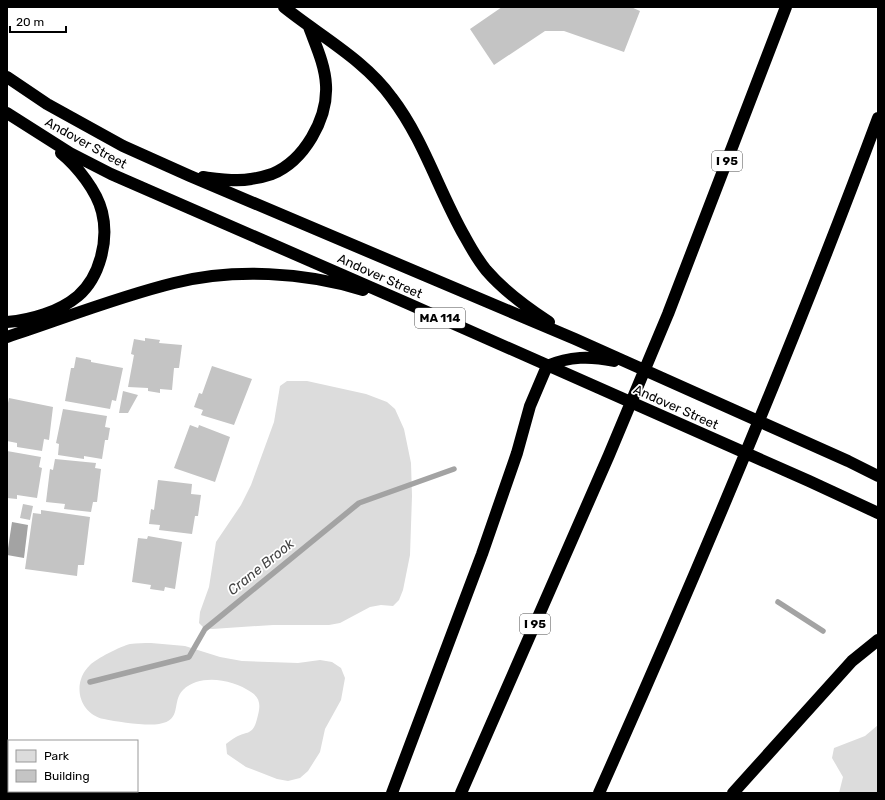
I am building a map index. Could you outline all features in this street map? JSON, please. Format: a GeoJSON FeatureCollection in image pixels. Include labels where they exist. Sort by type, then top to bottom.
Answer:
{"type":"FeatureCollection","features":[{"type":"Feature","properties":{"kind":"highway"},"geometry":{"type":"LineString","coordinates":[[284,7],[362,66],[380,82],[393,98],[418,140],[457,224],[486,270],[511,296],[540,317],[575,339]]}},
{"type":"Feature","properties":{"kind":"highway","name":"I 95"},"geometry":{"type":"LineString","coordinates":[[461,793],[609,455],[668,314],[786,7]]}},
{"type":"Feature","properties":{"kind":"highway"},"geometry":{"type":"LineString","coordinates":[[190,176],[231,180],[258,177],[272,173],[291,162],[306,146],[318,126],[326,103],[326,84],[322,63],[309,27]]}},
{"type":"Feature","properties":{"kind":"highway","name":"Andover Street"},"geometry":{"type":"LineString","coordinates":[[7,77],[47,104],[123,146],[190,176],[575,339],[848,461],[878,476]]}},
{"type":"Feature","properties":{"kind":"highway","name":"Andover Street"},"geometry":{"type":"LineString","coordinates":[[7,113],[70,154],[111,174],[409,304],[815,484],[878,514]]}},
{"type":"Feature","properties":{"kind":"highway"},"geometry":{"type":"LineString","coordinates":[[599,793],[653,672],[725,502],[843,211],[878,118]]}},
{"type":"Feature","properties":{"kind":"highway"},"geometry":{"type":"LineString","coordinates":[[7,322],[28,319],[47,313],[76,298],[90,282],[100,260],[103,247],[104,234],[102,212],[94,193],[82,174],[64,156],[30,128]]}},
{"type":"Feature","properties":{"kind":"highway"},"geometry":{"type":"LineString","coordinates":[[7,337],[140,292],[182,282],[233,274],[262,274],[323,281],[358,289],[409,304]]}},
{"type":"Feature","properties":{"kind":"highway"},"geometry":{"type":"LineString","coordinates":[[392,793],[482,554],[517,452],[530,406],[547,366],[561,360],[579,358],[601,358],[631,364]]}},
{"type":"Feature","properties":{"kind":"highway"},"geometry":{"type":"LineString","coordinates":[[848,461],[878,467]]}},
{"type":"Feature","properties":{"kind":"highway"},"geometry":{"type":"LineString","coordinates":[[733,793],[852,661],[878,640]]}},
{"type":"Feature","properties":{"kind":"green space"},"geometry":{"type":"Polygon","coordinates":[[[287,381],[307,381],[366,394],[387,402],[395,409],[404,429],[411,463],[412,496],[410,555],[403,590],[399,600],[393,606],[381,605],[370,607],[340,623],[329,625],[273,625],[212,629],[204,628],[199,623],[200,612],[209,587],[216,542],[241,505],[251,485],[274,422],[280,386],[287,381]]]}},
{"type":"Feature","properties":{"kind":"green space"},"geometry":{"type":"Polygon","coordinates":[[[135,643],[185,646],[220,657],[242,661],[298,663],[320,660],[332,662],[341,668],[345,678],[341,700],[325,729],[320,752],[308,771],[300,778],[288,781],[277,779],[246,767],[227,754],[226,744],[236,737],[250,732],[254,728],[259,707],[259,701],[255,695],[235,684],[217,680],[208,680],[199,681],[190,685],[183,690],[180,695],[176,710],[171,719],[159,724],[140,724],[104,719],[95,716],[89,711],[80,697],[79,689],[84,672],[90,665],[103,656],[126,645],[135,643]]]}},
{"type":"Feature","properties":{"kind":"green space"},"geometry":{"type":"Polygon","coordinates":[[[878,725],[878,793],[839,793],[843,777],[832,758],[834,748],[865,736],[878,725]]]}},
{"type":"Feature","properties":{"kind":"shaded area"},"geometry":{"type":"Polygon","coordinates":[[[12,522],[28,525],[24,558],[7,555],[12,522]]]}},
{"type":"Feature","properties":{"kind":"building"},"geometry":{"type":"Polygon","coordinates":[[[502,7],[631,7],[640,11],[624,52],[564,31],[545,31],[494,65],[470,29],[502,7]]]}},
{"type":"Feature","properties":{"kind":"building"},"geometry":{"type":"Polygon","coordinates":[[[145,338],[160,340],[159,343],[182,345],[179,368],[174,368],[172,390],[160,389],[160,393],[148,391],[148,388],[128,387],[134,355],[131,354],[134,339],[145,341],[145,338]]]}},
{"type":"Feature","properties":{"kind":"building"},"geometry":{"type":"Polygon","coordinates":[[[76,357],[91,360],[91,362],[123,368],[116,401],[112,400],[110,409],[65,401],[71,368],[74,368],[76,357]]]}},
{"type":"Feature","properties":{"kind":"building"},"geometry":{"type":"Polygon","coordinates":[[[212,366],[252,379],[234,425],[201,415],[203,410],[194,407],[199,393],[202,394],[212,366]]]}},
{"type":"Feature","properties":{"kind":"building"},"geometry":{"type":"Polygon","coordinates":[[[123,391],[138,395],[128,413],[119,413],[123,391]]]}},
{"type":"Feature","properties":{"kind":"building"},"geometry":{"type":"Polygon","coordinates":[[[9,398],[53,407],[49,440],[44,439],[42,451],[17,447],[17,443],[7,441],[7,408],[9,398]]]}},
{"type":"Feature","properties":{"kind":"building"},"geometry":{"type":"Polygon","coordinates":[[[63,409],[107,416],[105,427],[110,428],[108,440],[105,440],[102,459],[84,456],[84,459],[58,455],[59,444],[56,443],[63,409]]]}},
{"type":"Feature","properties":{"kind":"building"},"geometry":{"type":"Polygon","coordinates":[[[190,425],[198,428],[199,425],[230,437],[215,482],[174,468],[190,425]]]}},
{"type":"Feature","properties":{"kind":"building"},"geometry":{"type":"Polygon","coordinates":[[[7,451],[41,457],[39,467],[42,468],[37,498],[17,495],[17,499],[7,498],[7,451]]]}},
{"type":"Feature","properties":{"kind":"building"},"geometry":{"type":"Polygon","coordinates":[[[55,459],[96,463],[95,468],[101,469],[97,502],[93,502],[91,512],[64,509],[65,504],[46,502],[50,469],[53,470],[55,459]]]}},
{"type":"Feature","properties":{"kind":"building"},"geometry":{"type":"Polygon","coordinates":[[[158,480],[192,484],[191,494],[201,495],[198,516],[195,516],[192,534],[159,530],[160,525],[149,524],[151,509],[154,510],[158,480]]]}},
{"type":"Feature","properties":{"kind":"building"},"geometry":{"type":"Polygon","coordinates":[[[23,504],[33,506],[30,520],[20,518],[23,504]]]}},
{"type":"Feature","properties":{"kind":"building"},"geometry":{"type":"Polygon","coordinates":[[[41,510],[90,517],[84,565],[78,565],[77,576],[25,569],[33,513],[41,514],[41,510]]]}},
{"type":"Feature","properties":{"kind":"building"},"geometry":{"type":"Polygon","coordinates":[[[148,536],[182,542],[175,589],[165,587],[164,591],[150,589],[151,585],[132,582],[138,538],[147,539],[148,536]]]}},
{"type":"Feature","properties":{"kind":"waterway","name":"Crane Brook"},"geometry":{"type":"LineString","coordinates":[[90,682],[189,657],[205,629],[359,503],[454,469]]}},
{"type":"Feature","properties":{"kind":"waterway","name":"Crane Brook"},"geometry":{"type":"LineString","coordinates":[[778,602],[823,631]]}}]}
